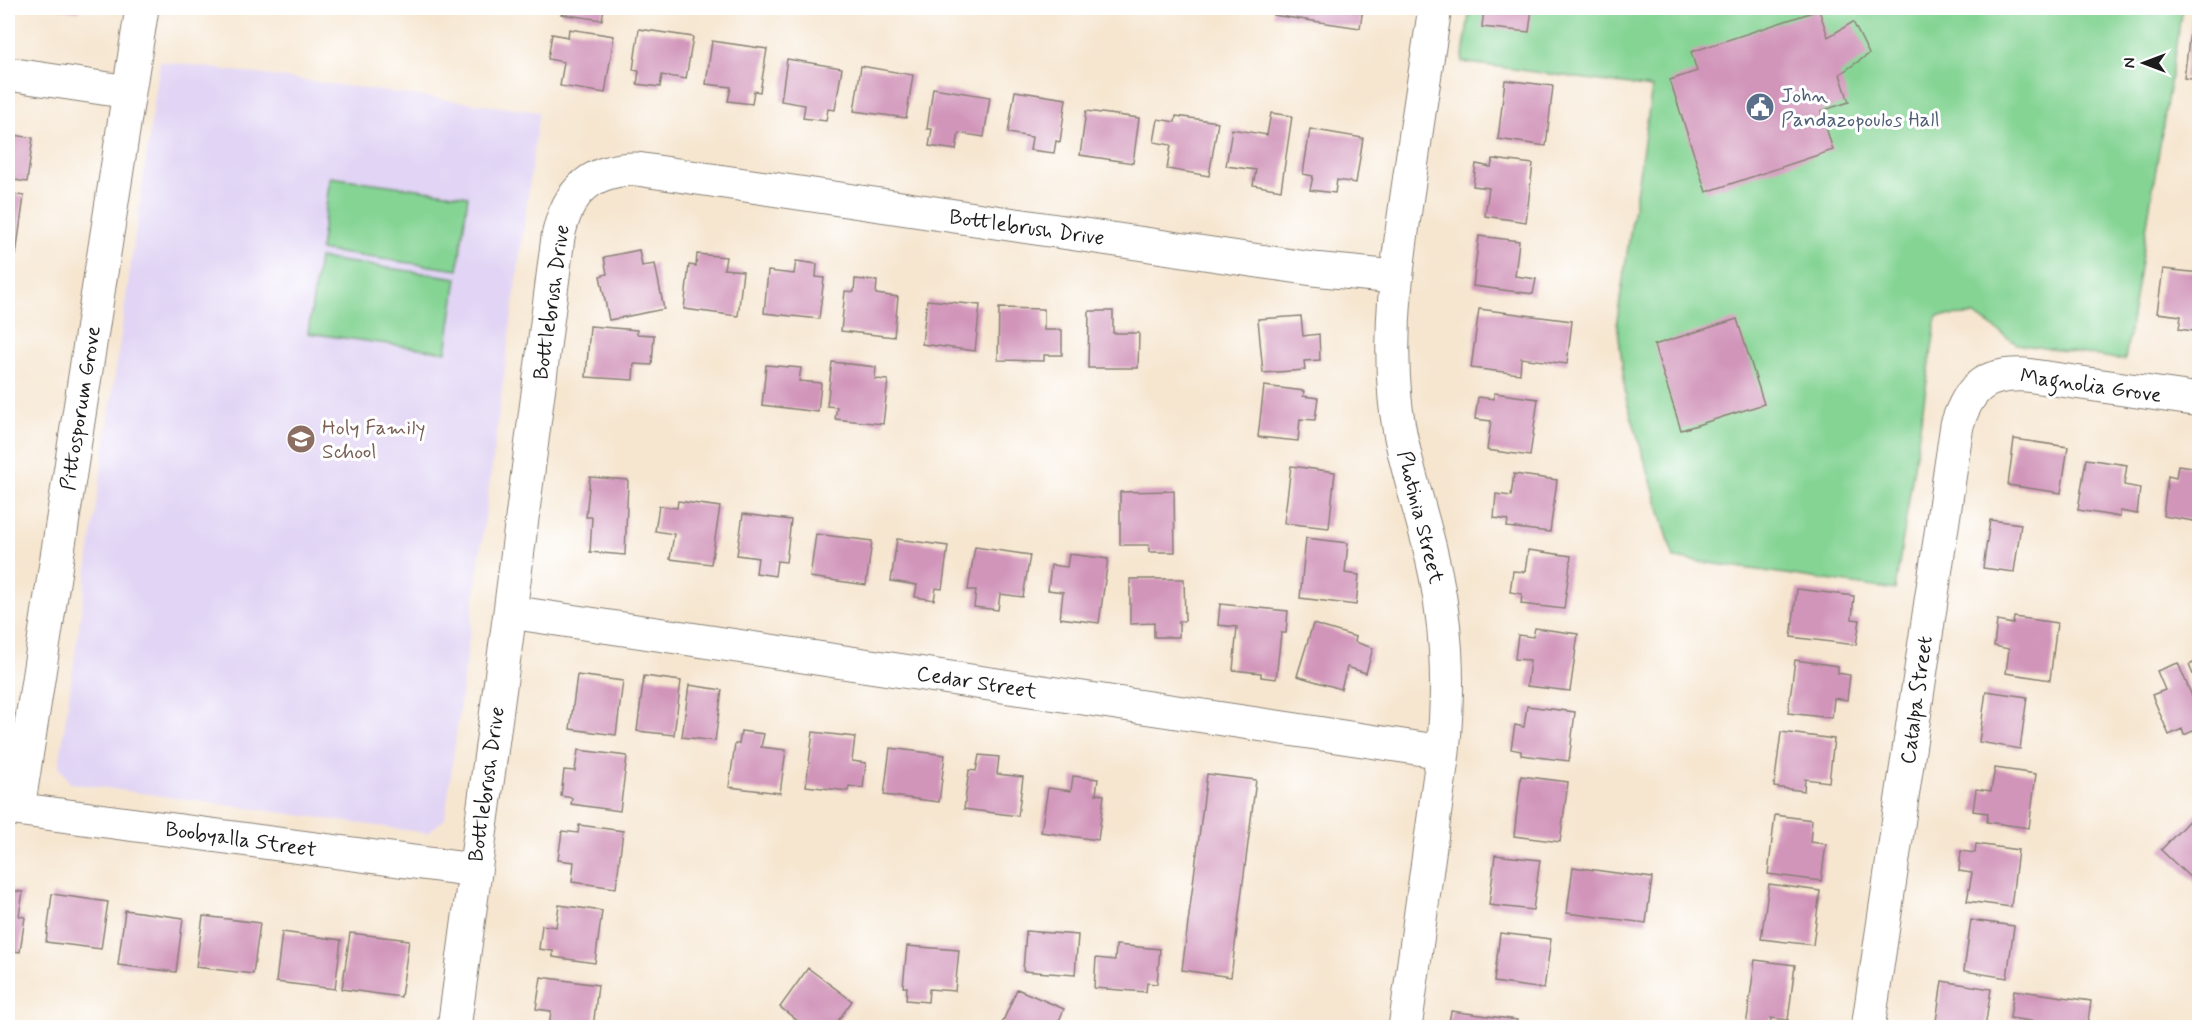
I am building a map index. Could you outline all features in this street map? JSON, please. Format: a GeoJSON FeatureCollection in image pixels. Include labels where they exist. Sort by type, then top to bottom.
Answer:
{"type":"FeatureCollection","features":[{"type":"Feature","properties":{"kind":"street","name":"Pittosporum Grove"},"geometry":{"type":"LineString","coordinates":[[13,808],[142,8]]}},
{"type":"Feature","properties":{"kind":"street","name":"Photinia Street"},"geometry":{"type":"LineString","coordinates":[[1405,1028],[1443,752],[1448,675],[1445,634],[1431,551],[1401,437],[1395,401],[1393,330],[1395,277],[1435,8]]}},
{"type":"Feature","properties":{"kind":"street"},"geometry":{"type":"LineString","coordinates":[[8,74],[129,92]]}},
{"type":"Feature","properties":{"kind":"street","name":"Bottlebrush Drive"},"geometry":{"type":"LineString","coordinates":[[454,1028],[562,218],[568,204],[592,178],[606,172],[637,169],[1312,269],[1395,277]]}},
{"type":"Feature","properties":{"kind":"street","name":"Magnolia Grove"},"geometry":{"type":"LineString","coordinates":[[1984,382],[2004,375],[2026,375],[2199,400]]}},
{"type":"Feature","properties":{"kind":"street","name":"Catalpa Street"},"geometry":{"type":"LineString","coordinates":[[1868,1028],[1957,425],[1964,405],[1977,387],[1984,382]]}},
{"type":"Feature","properties":{"kind":"street","name":"Cedar Street"},"geometry":{"type":"LineString","coordinates":[[510,612],[1443,752]]}},
{"type":"Feature","properties":{"kind":"street","name":"Boobyalla Street"},"geometry":{"type":"LineString","coordinates":[[13,808],[474,870]]}},
{"type":"Feature","properties":{"kind":"shaded area","name":"Holy Family School"},"geometry":{"type":"Polygon","coordinates":[[[160,61],[539,112],[445,819],[427,833],[70,783],[59,766],[160,61]]]}},
{"type":"Feature","properties":{"kind":"green space"},"geometry":{"type":"Polygon","coordinates":[[[1470,8],[2182,8],[2125,360],[2017,344],[1975,315],[1937,316],[1895,590],[1674,558],[1626,398],[1617,320],[1652,88],[1462,62],[1470,8]]]}},
{"type":"Feature","properties":{"kind":"green space"},"geometry":{"type":"Polygon","coordinates":[[[330,177],[468,196],[458,270],[320,250],[330,177]]]}},
{"type":"Feature","properties":{"kind":"green space"},"geometry":{"type":"Polygon","coordinates":[[[319,258],[457,278],[446,352],[308,333],[319,258]]]}},
{"type":"Feature","properties":{"kind":"building"},"geometry":{"type":"Polygon","coordinates":[[[57,8],[80,8],[79,12],[57,8]]]}},
{"type":"Feature","properties":{"kind":"building"},"geometry":{"type":"Polygon","coordinates":[[[562,8],[604,8],[602,20],[561,14],[562,8]]]}},
{"type":"Feature","properties":{"kind":"building"},"geometry":{"type":"Polygon","coordinates":[[[1274,8],[1363,8],[1360,28],[1273,15],[1274,8]]]}},
{"type":"Feature","properties":{"kind":"building"},"geometry":{"type":"Polygon","coordinates":[[[1484,8],[1532,8],[1529,32],[1482,27],[1484,8]]]}},
{"type":"Feature","properties":{"kind":"building"},"geometry":{"type":"Polygon","coordinates":[[[1819,10],[1828,37],[1853,22],[1869,54],[1840,74],[1849,102],[1821,111],[1833,150],[1706,192],[1670,80],[1697,71],[1691,52],[1819,10]]]}},
{"type":"Feature","properties":{"kind":"building"},"geometry":{"type":"Polygon","coordinates":[[[2192,17],[2200,18],[2200,80],[2184,78],[2192,17]]]}},
{"type":"Feature","properties":{"kind":"building"},"geometry":{"type":"Polygon","coordinates":[[[569,29],[614,36],[605,93],[560,86],[564,62],[548,59],[552,34],[568,37],[569,29]]]}},
{"type":"Feature","properties":{"kind":"building"},"geometry":{"type":"Polygon","coordinates":[[[639,29],[693,37],[686,79],[662,75],[660,87],[637,84],[639,71],[633,70],[639,29]]]}},
{"type":"Feature","properties":{"kind":"building"},"geometry":{"type":"Polygon","coordinates":[[[712,41],[767,49],[760,92],[754,91],[752,104],[728,101],[731,87],[706,84],[712,41]]]}},
{"type":"Feature","properties":{"kind":"building"},"geometry":{"type":"Polygon","coordinates":[[[787,59],[842,68],[835,110],[828,109],[826,121],[803,118],[805,105],[781,101],[787,59]]]}},
{"type":"Feature","properties":{"kind":"building"},"geometry":{"type":"Polygon","coordinates":[[[861,66],[913,75],[906,118],[854,111],[861,66]]]}},
{"type":"Feature","properties":{"kind":"building"},"geometry":{"type":"Polygon","coordinates":[[[1505,80],[1553,86],[1546,146],[1498,139],[1505,80]]]}},
{"type":"Feature","properties":{"kind":"building"},"geometry":{"type":"Polygon","coordinates":[[[933,88],[990,97],[984,137],[959,133],[956,150],[929,146],[932,129],[927,129],[933,88]]]}},
{"type":"Feature","properties":{"kind":"building"},"geometry":{"type":"Polygon","coordinates":[[[1015,91],[1066,99],[1060,142],[1056,141],[1054,153],[1030,150],[1032,137],[1008,133],[1015,91]]]}},
{"type":"Feature","properties":{"kind":"building"},"geometry":{"type":"Polygon","coordinates":[[[1086,111],[1139,118],[1133,163],[1080,155],[1086,111]]]}},
{"type":"Feature","properties":{"kind":"building"},"geometry":{"type":"Polygon","coordinates":[[[1271,113],[1292,116],[1281,190],[1253,185],[1256,170],[1226,166],[1232,129],[1267,135],[1271,113]]]}},
{"type":"Feature","properties":{"kind":"building"},"geometry":{"type":"Polygon","coordinates":[[[1176,116],[1218,122],[1209,176],[1167,169],[1171,145],[1154,142],[1158,119],[1175,122],[1176,116]]]}},
{"type":"Feature","properties":{"kind":"building"},"geometry":{"type":"Polygon","coordinates":[[[1310,129],[1363,138],[1356,183],[1337,180],[1335,193],[1310,190],[1313,176],[1303,174],[1310,129]]]}},
{"type":"Feature","properties":{"kind":"building"},"geometry":{"type":"Polygon","coordinates":[[[8,134],[33,138],[27,182],[8,179],[8,134]]]}},
{"type":"Feature","properties":{"kind":"building"},"geometry":{"type":"Polygon","coordinates":[[[1493,159],[1533,164],[1526,222],[1485,216],[1489,188],[1473,186],[1476,164],[1491,167],[1493,159]]]}},
{"type":"Feature","properties":{"kind":"building"},"geometry":{"type":"Polygon","coordinates":[[[8,193],[24,196],[16,255],[8,254],[8,193]]]}},
{"type":"Feature","properties":{"kind":"building"},"geometry":{"type":"Polygon","coordinates":[[[1479,236],[1519,241],[1515,276],[1536,279],[1533,294],[1473,286],[1479,236]]]}},
{"type":"Feature","properties":{"kind":"building"},"geometry":{"type":"Polygon","coordinates":[[[639,250],[642,266],[655,264],[664,309],[609,320],[600,276],[607,274],[604,257],[639,250]]]}},
{"type":"Feature","properties":{"kind":"building"},"geometry":{"type":"Polygon","coordinates":[[[697,254],[726,257],[724,269],[743,271],[738,316],[684,309],[689,265],[696,266],[697,254]]]}},
{"type":"Feature","properties":{"kind":"building"},"geometry":{"type":"Polygon","coordinates":[[[796,261],[817,264],[816,277],[824,278],[819,319],[764,313],[768,271],[794,274],[796,261]]]}},
{"type":"Feature","properties":{"kind":"building"},"geometry":{"type":"Polygon","coordinates":[[[2163,269],[2200,273],[2200,332],[2179,329],[2181,316],[2157,313],[2163,269]]]}},
{"type":"Feature","properties":{"kind":"building"},"geometry":{"type":"Polygon","coordinates":[[[855,279],[877,281],[876,294],[898,297],[894,337],[841,331],[845,291],[854,292],[855,279]]]}},
{"type":"Feature","properties":{"kind":"building"},"geometry":{"type":"Polygon","coordinates":[[[927,300],[980,305],[975,351],[922,344],[927,300]]]}},
{"type":"Feature","properties":{"kind":"building"},"geometry":{"type":"Polygon","coordinates":[[[999,308],[1044,309],[1044,330],[1062,330],[1062,355],[1044,355],[1044,361],[998,360],[999,308]]]}},
{"type":"Feature","properties":{"kind":"building"},"geometry":{"type":"Polygon","coordinates":[[[1479,309],[1572,321],[1567,364],[1521,358],[1520,374],[1471,368],[1479,309]]]}},
{"type":"Feature","properties":{"kind":"building"},"geometry":{"type":"Polygon","coordinates":[[[1089,311],[1113,311],[1113,333],[1139,333],[1138,368],[1088,368],[1089,311]]]}},
{"type":"Feature","properties":{"kind":"building"},"geometry":{"type":"Polygon","coordinates":[[[1301,316],[1303,336],[1319,334],[1320,360],[1304,361],[1305,370],[1263,373],[1258,319],[1301,316]]]}},
{"type":"Feature","properties":{"kind":"building"},"geometry":{"type":"Polygon","coordinates":[[[1737,319],[1764,404],[1681,430],[1654,345],[1737,319]]]}},
{"type":"Feature","properties":{"kind":"building"},"geometry":{"type":"Polygon","coordinates":[[[590,326],[637,330],[637,334],[654,335],[652,365],[634,364],[633,380],[586,377],[590,326]]]}},
{"type":"Feature","properties":{"kind":"building"},"geometry":{"type":"Polygon","coordinates":[[[832,362],[876,367],[875,379],[888,380],[883,424],[835,419],[837,407],[827,406],[832,362]]]}},
{"type":"Feature","properties":{"kind":"building"},"geometry":{"type":"Polygon","coordinates":[[[766,365],[801,368],[799,381],[821,383],[818,412],[762,405],[766,365]]]}},
{"type":"Feature","properties":{"kind":"building"},"geometry":{"type":"Polygon","coordinates":[[[1264,386],[1304,391],[1303,396],[1318,398],[1315,420],[1300,419],[1298,441],[1258,437],[1264,386]]]}},
{"type":"Feature","properties":{"kind":"building"},"geometry":{"type":"Polygon","coordinates":[[[1494,393],[1538,399],[1530,456],[1487,450],[1491,421],[1475,419],[1478,397],[1494,399],[1494,393]]]}},
{"type":"Feature","properties":{"kind":"building"},"geometry":{"type":"Polygon","coordinates":[[[2014,439],[2068,447],[2061,493],[2008,485],[2014,439]]]}},
{"type":"Feature","properties":{"kind":"building"},"geometry":{"type":"Polygon","coordinates":[[[2086,459],[2127,465],[2124,485],[2140,488],[2137,514],[2120,511],[2120,517],[2078,510],[2086,459]]]}},
{"type":"Feature","properties":{"kind":"building"},"geometry":{"type":"Polygon","coordinates":[[[2178,465],[2200,468],[2200,522],[2163,516],[2168,476],[2176,478],[2178,465]]]}},
{"type":"Feature","properties":{"kind":"building"},"geometry":{"type":"Polygon","coordinates":[[[1291,466],[1335,472],[1329,528],[1284,523],[1291,466]]]}},
{"type":"Feature","properties":{"kind":"building"},"geometry":{"type":"Polygon","coordinates":[[[1514,474],[1557,480],[1550,532],[1507,527],[1508,520],[1494,518],[1496,494],[1511,496],[1514,474]]]}},
{"type":"Feature","properties":{"kind":"building"},"geometry":{"type":"Polygon","coordinates":[[[590,477],[628,480],[625,555],[590,552],[592,517],[586,517],[590,477]]]}},
{"type":"Feature","properties":{"kind":"building"},"geometry":{"type":"Polygon","coordinates":[[[1174,491],[1175,552],[1149,552],[1149,545],[1120,545],[1120,492],[1174,491]]]}},
{"type":"Feature","properties":{"kind":"building"},"geometry":{"type":"Polygon","coordinates":[[[678,501],[720,507],[711,564],[670,559],[674,534],[655,531],[659,506],[677,508],[678,501]]]}},
{"type":"Feature","properties":{"kind":"building"},"geometry":{"type":"Polygon","coordinates":[[[743,514],[791,520],[786,562],[777,561],[775,576],[756,573],[758,558],[737,555],[743,514]]]}},
{"type":"Feature","properties":{"kind":"building"},"geometry":{"type":"Polygon","coordinates":[[[1990,520],[2021,524],[2014,572],[1983,568],[1990,520]]]}},
{"type":"Feature","properties":{"kind":"building"},"geometry":{"type":"Polygon","coordinates":[[[816,534],[872,541],[866,585],[810,577],[816,534]]]}},
{"type":"Feature","properties":{"kind":"building"},"geometry":{"type":"Polygon","coordinates":[[[1306,538],[1348,543],[1345,573],[1359,575],[1356,605],[1300,598],[1306,538]]]}},
{"type":"Feature","properties":{"kind":"building"},"geometry":{"type":"Polygon","coordinates":[[[897,539],[948,546],[942,589],[936,588],[934,600],[915,597],[917,585],[891,581],[897,539]]]}},
{"type":"Feature","properties":{"kind":"building"},"geometry":{"type":"Polygon","coordinates":[[[975,547],[1030,555],[1023,597],[1000,594],[998,610],[974,607],[976,590],[968,590],[975,547]]]}},
{"type":"Feature","properties":{"kind":"building"},"geometry":{"type":"Polygon","coordinates":[[[1528,550],[1571,556],[1564,609],[1521,604],[1522,594],[1510,592],[1513,571],[1525,572],[1528,550]]]}},
{"type":"Feature","properties":{"kind":"building"},"geometry":{"type":"Polygon","coordinates":[[[1069,554],[1108,559],[1099,623],[1060,618],[1063,592],[1048,590],[1051,565],[1067,567],[1069,554]]]}},
{"type":"Feature","properties":{"kind":"building"},"geometry":{"type":"Polygon","coordinates":[[[1130,579],[1184,579],[1185,621],[1179,621],[1179,637],[1154,637],[1154,623],[1130,624],[1130,579]]]}},
{"type":"Feature","properties":{"kind":"building"},"geometry":{"type":"Polygon","coordinates":[[[1797,589],[1854,596],[1852,619],[1860,620],[1856,645],[1791,637],[1797,589]]]}},
{"type":"Feature","properties":{"kind":"building"},"geometry":{"type":"Polygon","coordinates":[[[1220,604],[1288,611],[1286,633],[1281,633],[1276,679],[1261,677],[1261,673],[1233,670],[1237,627],[1218,625],[1220,604]]]}},
{"type":"Feature","properties":{"kind":"building"},"geometry":{"type":"Polygon","coordinates":[[[2014,617],[2057,623],[2050,680],[2006,673],[2009,649],[1994,646],[1997,621],[2013,624],[2014,617]]]}},
{"type":"Feature","properties":{"kind":"building"},"geometry":{"type":"Polygon","coordinates":[[[1313,624],[1356,637],[1355,642],[1373,648],[1366,673],[1347,667],[1341,689],[1297,676],[1313,624]]]}},
{"type":"Feature","properties":{"kind":"building"},"geometry":{"type":"Polygon","coordinates":[[[1535,628],[1578,634],[1570,691],[1527,686],[1530,660],[1515,659],[1518,635],[1533,637],[1535,628]]]}},
{"type":"Feature","properties":{"kind":"building"},"geometry":{"type":"Polygon","coordinates":[[[1795,660],[1838,666],[1838,673],[1850,675],[1847,700],[1834,698],[1832,718],[1788,713],[1795,660]]]}},
{"type":"Feature","properties":{"kind":"building"},"geometry":{"type":"Polygon","coordinates":[[[2200,660],[2200,689],[2199,689],[2189,665],[2200,660]]]}},
{"type":"Feature","properties":{"kind":"building"},"geometry":{"type":"Polygon","coordinates":[[[2178,663],[2200,715],[2200,728],[2184,735],[2182,729],[2169,735],[2152,695],[2165,690],[2157,671],[2178,663]]]}},
{"type":"Feature","properties":{"kind":"building"},"geometry":{"type":"Polygon","coordinates":[[[577,675],[623,681],[616,735],[570,729],[577,675]]]}},
{"type":"Feature","properties":{"kind":"building"},"geometry":{"type":"Polygon","coordinates":[[[644,676],[681,681],[674,735],[637,731],[644,676]]]}},
{"type":"Feature","properties":{"kind":"building"},"geometry":{"type":"Polygon","coordinates":[[[689,685],[722,690],[715,741],[682,737],[689,685]]]}},
{"type":"Feature","properties":{"kind":"building"},"geometry":{"type":"Polygon","coordinates":[[[1986,691],[2027,697],[2020,749],[1979,742],[1986,691]]]}},
{"type":"Feature","properties":{"kind":"building"},"geometry":{"type":"Polygon","coordinates":[[[1527,706],[1575,712],[1569,761],[1521,755],[1521,751],[1511,749],[1515,725],[1524,727],[1527,706]]]}},
{"type":"Feature","properties":{"kind":"building"},"geometry":{"type":"Polygon","coordinates":[[[741,731],[764,734],[761,747],[786,750],[780,793],[729,787],[735,744],[739,744],[741,731]]]}},
{"type":"Feature","properties":{"kind":"building"},"geometry":{"type":"Polygon","coordinates":[[[813,732],[855,737],[852,761],[866,763],[863,788],[849,786],[848,791],[806,786],[813,732]]]}},
{"type":"Feature","properties":{"kind":"building"},"geometry":{"type":"Polygon","coordinates":[[[1781,732],[1834,739],[1829,782],[1805,779],[1804,791],[1774,787],[1781,732]]]}},
{"type":"Feature","properties":{"kind":"building"},"geometry":{"type":"Polygon","coordinates":[[[890,748],[945,755],[939,802],[884,795],[890,748]]]}},
{"type":"Feature","properties":{"kind":"building"},"geometry":{"type":"Polygon","coordinates":[[[578,750],[627,756],[620,811],[571,804],[572,798],[561,796],[564,770],[575,771],[578,750]]]}},
{"type":"Feature","properties":{"kind":"building"},"geometry":{"type":"Polygon","coordinates":[[[979,755],[999,757],[997,774],[1023,777],[1018,816],[964,809],[969,770],[976,771],[979,755]]]}},
{"type":"Feature","properties":{"kind":"building"},"geometry":{"type":"Polygon","coordinates":[[[1995,768],[2036,774],[2029,828],[1987,822],[1988,813],[1973,811],[1976,789],[1991,791],[1995,768]]]}},
{"type":"Feature","properties":{"kind":"building"},"geometry":{"type":"Polygon","coordinates":[[[1207,774],[1256,780],[1231,977],[1182,970],[1207,774]]]}},
{"type":"Feature","properties":{"kind":"building"},"geometry":{"type":"Polygon","coordinates":[[[1073,776],[1098,779],[1096,794],[1104,795],[1098,840],[1041,832],[1048,788],[1071,791],[1073,776]]]}},
{"type":"Feature","properties":{"kind":"building"},"geometry":{"type":"Polygon","coordinates":[[[1521,776],[1568,782],[1560,842],[1514,836],[1521,776]]]}},
{"type":"Feature","properties":{"kind":"building"},"geometry":{"type":"Polygon","coordinates":[[[2200,809],[2200,878],[2196,883],[2161,850],[2200,809]]]}},
{"type":"Feature","properties":{"kind":"building"},"geometry":{"type":"Polygon","coordinates":[[[1775,815],[1812,820],[1810,842],[1826,844],[1821,881],[1768,874],[1775,815]]]}},
{"type":"Feature","properties":{"kind":"building"},"geometry":{"type":"Polygon","coordinates":[[[579,825],[623,831],[616,888],[572,882],[574,862],[558,860],[562,831],[578,833],[579,825]]]}},
{"type":"Feature","properties":{"kind":"building"},"geometry":{"type":"Polygon","coordinates":[[[1976,844],[2018,850],[2011,907],[1967,901],[1972,873],[1959,871],[1961,851],[1975,853],[1976,844]]]}},
{"type":"Feature","properties":{"kind":"building"},"geometry":{"type":"Polygon","coordinates":[[[1495,855],[1540,860],[1533,910],[1489,905],[1495,855]]]}},
{"type":"Feature","properties":{"kind":"building"},"geometry":{"type":"Polygon","coordinates":[[[1573,867],[1652,878],[1646,923],[1567,913],[1573,867]]]}},
{"type":"Feature","properties":{"kind":"building"},"geometry":{"type":"Polygon","coordinates":[[[1769,884],[1820,891],[1813,945],[1761,939],[1769,884]]]}},
{"type":"Feature","properties":{"kind":"building"},"geometry":{"type":"Polygon","coordinates":[[[8,890],[23,892],[19,916],[25,917],[20,952],[8,950],[8,890]]]}},
{"type":"Feature","properties":{"kind":"building"},"geometry":{"type":"Polygon","coordinates":[[[52,894],[108,902],[101,949],[46,942],[52,894]]]}},
{"type":"Feature","properties":{"kind":"building"},"geometry":{"type":"Polygon","coordinates":[[[559,905],[602,911],[595,963],[553,957],[553,951],[539,949],[542,925],[556,927],[559,905]]]}},
{"type":"Feature","properties":{"kind":"building"},"geometry":{"type":"Polygon","coordinates":[[[125,910],[183,918],[176,972],[118,965],[125,910]]]}},
{"type":"Feature","properties":{"kind":"building"},"geometry":{"type":"Polygon","coordinates":[[[203,916],[260,923],[253,974],[196,967],[203,916]]]}},
{"type":"Feature","properties":{"kind":"building"},"geometry":{"type":"Polygon","coordinates":[[[1971,920],[2014,926],[2007,978],[1964,971],[1971,920]]]}},
{"type":"Feature","properties":{"kind":"building"},"geometry":{"type":"Polygon","coordinates":[[[1026,931],[1078,935],[1075,975],[1023,971],[1026,931]]]}},
{"type":"Feature","properties":{"kind":"building"},"geometry":{"type":"Polygon","coordinates":[[[282,932],[341,940],[335,989],[276,982],[282,932]]]}},
{"type":"Feature","properties":{"kind":"building"},"geometry":{"type":"Polygon","coordinates":[[[350,933],[409,940],[401,997],[342,989],[350,933]]]}},
{"type":"Feature","properties":{"kind":"building"},"geometry":{"type":"Polygon","coordinates":[[[1500,933],[1551,939],[1544,989],[1494,982],[1500,933]]]}},
{"type":"Feature","properties":{"kind":"building"},"geometry":{"type":"Polygon","coordinates":[[[1116,945],[1160,949],[1157,984],[1147,983],[1146,992],[1094,988],[1096,958],[1115,960],[1116,945]]]}},
{"type":"Feature","properties":{"kind":"building"},"geometry":{"type":"Polygon","coordinates":[[[907,946],[959,950],[955,991],[929,989],[928,1002],[906,1000],[907,987],[903,987],[907,946]]]}},
{"type":"Feature","properties":{"kind":"building"},"geometry":{"type":"Polygon","coordinates":[[[1755,960],[1795,965],[1788,1020],[1771,1018],[1770,1028],[1746,1027],[1755,960]]]}},
{"type":"Feature","properties":{"kind":"building"},"geometry":{"type":"Polygon","coordinates":[[[808,968],[852,1001],[833,1028],[807,1028],[780,1007],[808,968]]]}},
{"type":"Feature","properties":{"kind":"building"},"geometry":{"type":"Polygon","coordinates":[[[541,977],[598,985],[593,1028],[549,1028],[551,1011],[536,1009],[541,977]]]}},
{"type":"Feature","properties":{"kind":"building"},"geometry":{"type":"Polygon","coordinates":[[[1942,981],[1991,989],[1985,1028],[1935,1028],[1942,981]]]}},
{"type":"Feature","properties":{"kind":"building"},"geometry":{"type":"Polygon","coordinates":[[[1017,989],[1064,1009],[1056,1028],[1000,1028],[1017,989]]]}},
{"type":"Feature","properties":{"kind":"building"},"geometry":{"type":"Polygon","coordinates":[[[2014,990],[2091,1001],[2087,1028],[2036,1028],[2037,1022],[2010,1018],[2014,990]]]}},
{"type":"Feature","properties":{"kind":"building"},"geometry":{"type":"Polygon","coordinates":[[[1451,1011],[1517,1020],[1516,1028],[1448,1028],[1451,1011]]]}},
{"type":"Feature","properties":{"kind":"place","name":"John Pandazopoulos Hall"},"geometry":{"type":"Point","coordinates":[1760,107]}},
{"type":"Feature","properties":{"kind":"place","name":"Holy Family School"},"geometry":{"type":"Point","coordinates":[301,439]}}]}
